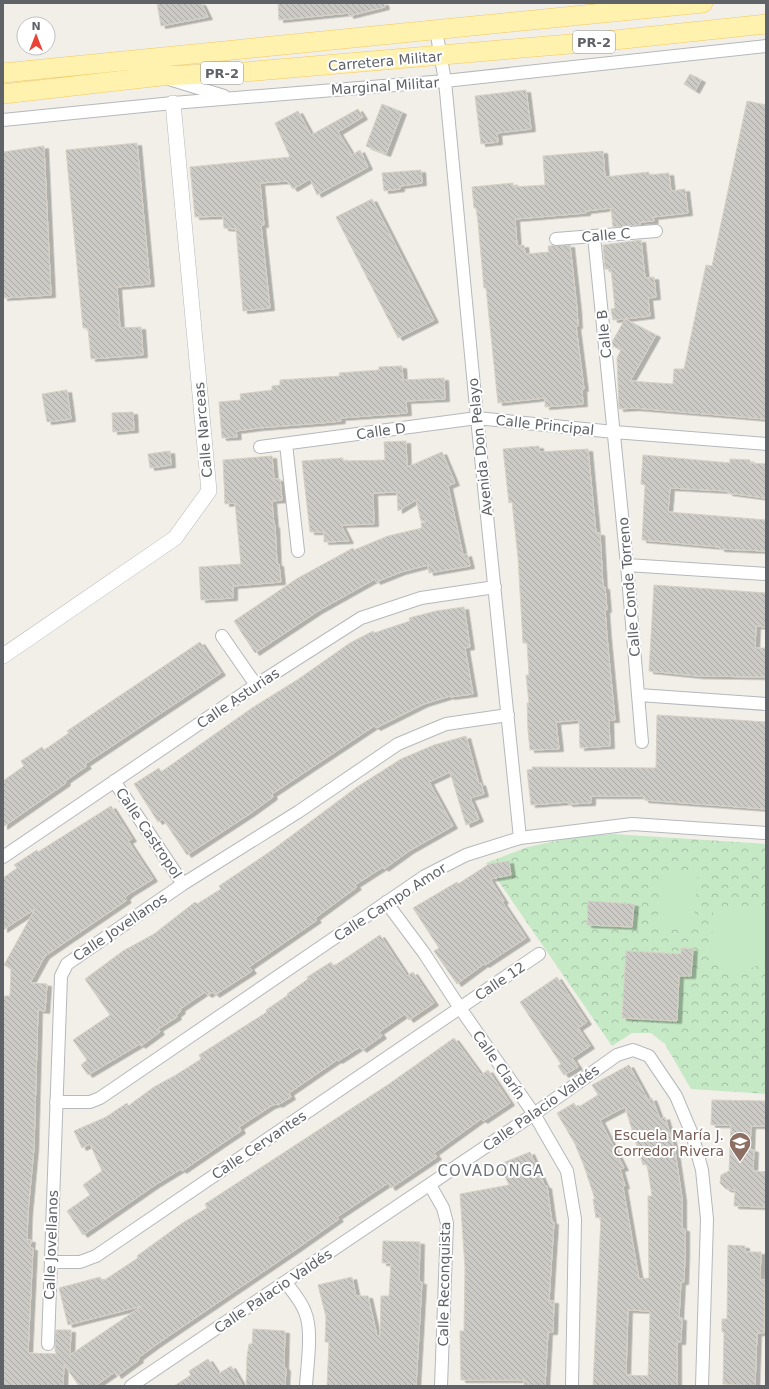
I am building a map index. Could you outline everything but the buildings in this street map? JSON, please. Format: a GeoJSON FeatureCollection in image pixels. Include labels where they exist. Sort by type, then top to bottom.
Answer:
{"type":"FeatureCollection","features":[{"type":"Feature","properties":{"kind":"main road","name":"Carretera Militar"},"geometry":{"type":"LineString","coordinates":[[3,73],[703,3]]}},
{"type":"Feature","properties":{"kind":"main road","name":"Carretera Militar"},"geometry":{"type":"LineString","coordinates":[[3,94],[161,76],[232,73],[441,56],[766,24]]}},
{"type":"Feature","properties":{"kind":"street","name":"Avenida Don Pelayo"},"geometry":{"type":"LineString","coordinates":[[436,30],[445,81],[477,418],[520,838]]}},
{"type":"Feature","properties":{"kind":"street","name":"Marginal Militar"},"geometry":{"type":"LineString","coordinates":[[3,120],[173,103],[445,81],[766,46]]}},
{"type":"Feature","properties":{"kind":"street"},"geometry":{"type":"LineString","coordinates":[[161,76],[231,98]]}},
{"type":"Feature","properties":{"kind":"street","name":"Calle Narceas"},"geometry":{"type":"LineString","coordinates":[[3,656],[175,538],[209,491],[173,103]]}},
{"type":"Feature","properties":{"kind":"street","name":"Calle C"},"geometry":{"type":"LineString","coordinates":[[556,239],[656,230]]}},
{"type":"Feature","properties":{"kind":"street","name":"Calle B"},"geometry":{"type":"LineString","coordinates":[[594,236],[614,432]]}},
{"type":"Feature","properties":{"kind":"street","name":"Calle Principal"},"geometry":{"type":"LineString","coordinates":[[477,418],[614,432],[766,444]]}},
{"type":"Feature","properties":{"kind":"street","name":"Calle D"},"geometry":{"type":"LineString","coordinates":[[260,446],[286,444],[477,418]]}},
{"type":"Feature","properties":{"kind":"street","name":"Calle Conde Torreno"},"geometry":{"type":"LineString","coordinates":[[614,432],[639,695],[642,742]]}},
{"type":"Feature","properties":{"kind":"street"},"geometry":{"type":"LineString","coordinates":[[286,444],[298,551]]}},
{"type":"Feature","properties":{"kind":"street"},"geometry":{"type":"LineString","coordinates":[[627,565],[766,574]]}},
{"type":"Feature","properties":{"kind":"street","name":"Calle Asturias"},"geometry":{"type":"LineString","coordinates":[[3,857],[256,685],[361,618],[421,598],[495,587]]}},
{"type":"Feature","properties":{"kind":"street"},"geometry":{"type":"LineString","coordinates":[[222,636],[256,685]]}},
{"type":"Feature","properties":{"kind":"street"},"geometry":{"type":"LineString","coordinates":[[639,695],[766,704]]}},
{"type":"Feature","properties":{"kind":"street","name":"Calle Jovellanos"},"geometry":{"type":"LineString","coordinates":[[48,1344],[61,976],[63,969],[67,964],[183,884],[298,812],[398,744],[446,724],[508,715]]}},
{"type":"Feature","properties":{"kind":"street","name":"Calle Castropol"},"geometry":{"type":"LineString","coordinates":[[114,781],[183,884]]}},
{"type":"Feature","properties":{"kind":"street","name":"Calle Campo Amor"},"geometry":{"type":"LineString","coordinates":[[56,1102],[90,1102],[100,1098],[425,876],[466,855],[520,838],[632,824],[766,833]]}},
{"type":"Feature","properties":{"kind":"street","name":"Calle Clarín"},"geometry":{"type":"LineString","coordinates":[[386,902],[424,953],[460,1008],[534,1114],[567,1171],[575,1219],[572,1386]]}},
{"type":"Feature","properties":{"kind":"street","name":"Calle 12"},"geometry":{"type":"LineString","coordinates":[[460,1008],[539,954]]}},
{"type":"Feature","properties":{"kind":"street","name":"Calle Cervantes"},"geometry":{"type":"LineString","coordinates":[[51,1262],[80,1262],[96,1256],[460,1008]]}},
{"type":"Feature","properties":{"kind":"street","name":"Calle Palacio Valdés"},"geometry":{"type":"LineString","coordinates":[[131,1386],[430,1186],[617,1055],[633,1050],[649,1056],[676,1096],[692,1134],[702,1170],[707,1219],[702,1386]]}},
{"type":"Feature","properties":{"kind":"street","name":"Calle Reconquista"},"geometry":{"type":"LineString","coordinates":[[430,1186],[443,1208],[447,1223],[441,1386]]}},
{"type":"Feature","properties":{"kind":"street"},"geometry":{"type":"LineString","coordinates":[[286,1283],[306,1313],[308,1329],[306,1386]]}},
{"type":"Feature","properties":{"kind":"green space"},"geometry":{"type":"Polygon","coordinates":[[[613,834],[766,844],[766,1094],[691,1089],[665,1044],[651,1033],[632,1033],[612,1046],[486,863],[528,847],[574,837],[613,834]]]}},
{"type":"Feature","properties":{"kind":"green space"},"geometry":{"type":"Polygon","coordinates":[[[662,870],[698,873],[693,931],[657,928],[662,870]]]}},
{"type":"Feature","properties":{"kind":"green space"},"geometry":{"type":"Polygon","coordinates":[[[713,903],[721,907],[763,906],[766,910],[765,960],[751,968],[738,971],[725,968],[711,960],[713,913],[709,907],[713,903]]]}},
{"type":"Feature","properties":{"kind":"place","name":"Escuela María J. Corredor Rivera"},"geometry":{"type":"Point","coordinates":[740,1162]}},
{"type":"Feature","properties":{"kind":"district","name":"COVADONGA"},"geometry":{"type":"Point","coordinates":[491,1171]}}]}
